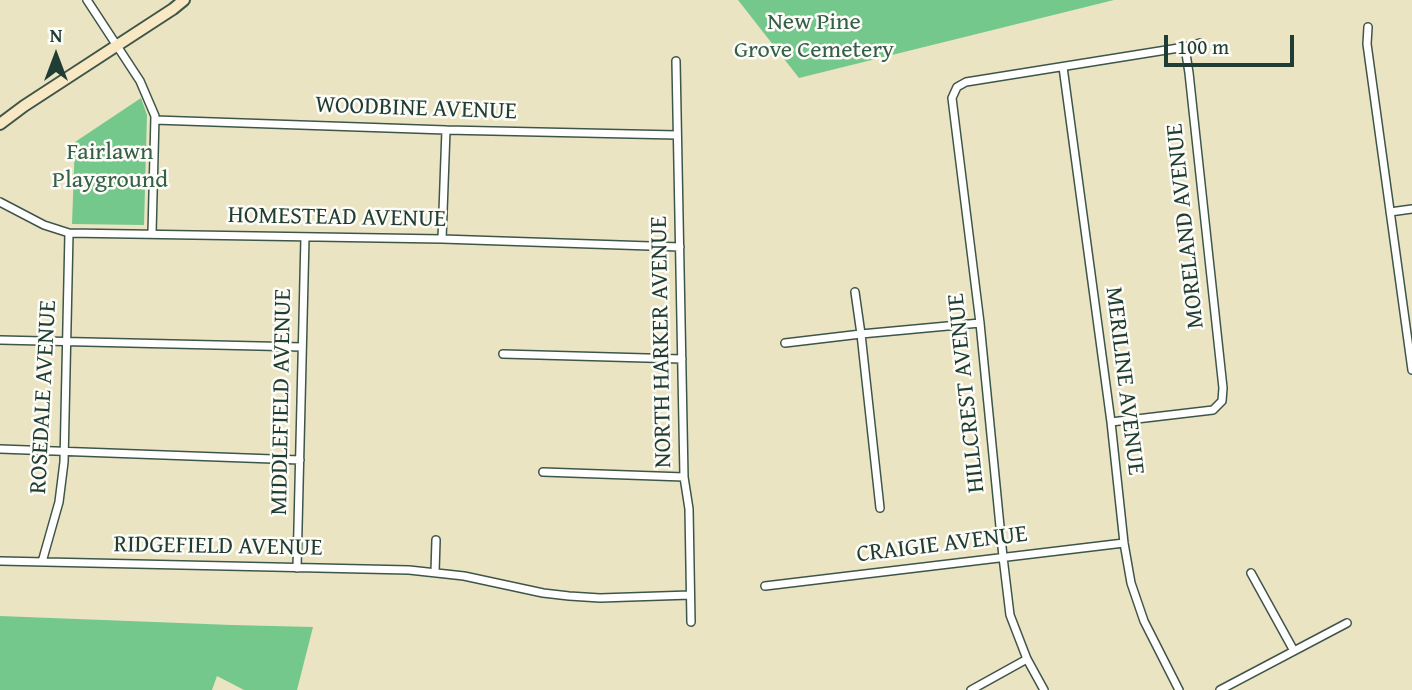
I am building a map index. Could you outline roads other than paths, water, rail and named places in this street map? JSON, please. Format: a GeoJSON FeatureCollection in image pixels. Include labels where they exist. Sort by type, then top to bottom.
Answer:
{"type":"FeatureCollection","features":[{"type":"Feature","properties":{"kind":"main road"},"geometry":{"type":"LineString","coordinates":[[0,124],[184,0]]}},
{"type":"Feature","properties":{"kind":"street"},"geometry":{"type":"LineString","coordinates":[[87,0],[140,81],[153,108],[152,233]]}},
{"type":"Feature","properties":{"kind":"street"},"geometry":{"type":"LineString","coordinates":[[1368,27],[1367,44],[1412,370]]}},
{"type":"Feature","properties":{"kind":"street"},"geometry":{"type":"LineString","coordinates":[[1063,67],[1200,43]]}},
{"type":"Feature","properties":{"kind":"street","name":"MORELAND AVENUE"},"geometry":{"type":"LineString","coordinates":[[1111,422],[1213,410],[1223,401],[1185,47]]}},
{"type":"Feature","properties":{"kind":"street","name":"NORTH HARKER AVENUE"},"geometry":{"type":"LineString","coordinates":[[676,61],[684,477],[689,509],[691,622]]}},
{"type":"Feature","properties":{"kind":"street","name":"HILLCREST AVENUE"},"geometry":{"type":"LineString","coordinates":[[1044,690],[1027,659],[1010,615],[980,323],[953,98],[957,87],[966,82],[1063,67]]}},
{"type":"Feature","properties":{"kind":"street","name":"MERILINE AVENUE"},"geometry":{"type":"LineString","coordinates":[[1063,67],[1131,583],[1144,621],[1179,690]]}},
{"type":"Feature","properties":{"kind":"street","name":"WOODBINE AVENUE"},"geometry":{"type":"LineString","coordinates":[[155,120],[446,131],[677,135]]}},
{"type":"Feature","properties":{"kind":"street"},"geometry":{"type":"LineString","coordinates":[[442,239],[446,131]]}},
{"type":"Feature","properties":{"kind":"street","name":"HOMESTEAD AVENUE"},"geometry":{"type":"LineString","coordinates":[[0,202],[44,225],[69,233],[442,239],[680,247]]}},
{"type":"Feature","properties":{"kind":"street"},"geometry":{"type":"LineString","coordinates":[[1390,212],[1412,209]]}},
{"type":"Feature","properties":{"kind":"street","name":"ROSEDALE AVENUE"},"geometry":{"type":"LineString","coordinates":[[42,562],[59,502],[64,451],[69,233]]}},
{"type":"Feature","properties":{"kind":"street","name":"MIDDLEFIELD AVENUE"},"geometry":{"type":"LineString","coordinates":[[297,568],[305,237]]}},
{"type":"Feature","properties":{"kind":"street"},"geometry":{"type":"LineString","coordinates":[[855,292],[880,508]]}},
{"type":"Feature","properties":{"kind":"street"},"geometry":{"type":"LineString","coordinates":[[785,343],[980,323]]}},
{"type":"Feature","properties":{"kind":"street"},"geometry":{"type":"LineString","coordinates":[[0,340],[302,347]]}},
{"type":"Feature","properties":{"kind":"street"},"geometry":{"type":"LineString","coordinates":[[503,354],[682,359]]}},
{"type":"Feature","properties":{"kind":"street"},"geometry":{"type":"LineString","coordinates":[[0,449],[300,460]]}},
{"type":"Feature","properties":{"kind":"street"},"geometry":{"type":"LineString","coordinates":[[543,472],[684,477]]}},
{"type":"Feature","properties":{"kind":"street"},"geometry":{"type":"LineString","coordinates":[[435,572],[436,540]]}},
{"type":"Feature","properties":{"kind":"street","name":"CRAIGIE AVENUE"},"geometry":{"type":"LineString","coordinates":[[765,586],[1124,542]]}},
{"type":"Feature","properties":{"kind":"street","name":"RIDGEFIELD AVENUE"},"geometry":{"type":"LineString","coordinates":[[0,561],[435,572],[569,596],[600,598],[690,595]]}},
{"type":"Feature","properties":{"kind":"street"},"geometry":{"type":"LineString","coordinates":[[1251,573],[1294,651]]}},
{"type":"Feature","properties":{"kind":"street"},"geometry":{"type":"LineString","coordinates":[[1220,690],[1347,623]]}},
{"type":"Feature","properties":{"kind":"street"},"geometry":{"type":"LineString","coordinates":[[971,690],[1027,659]]}},
{"type":"Feature","properties":{"kind":"park label","name":"New Pine Grove Cemetery"},"geometry":{"type":"Point","coordinates":[814,37]}},
{"type":"Feature","properties":{"kind":"park label","name":"Fairlawn Playground"},"geometry":{"type":"Point","coordinates":[110,167]}}]}
